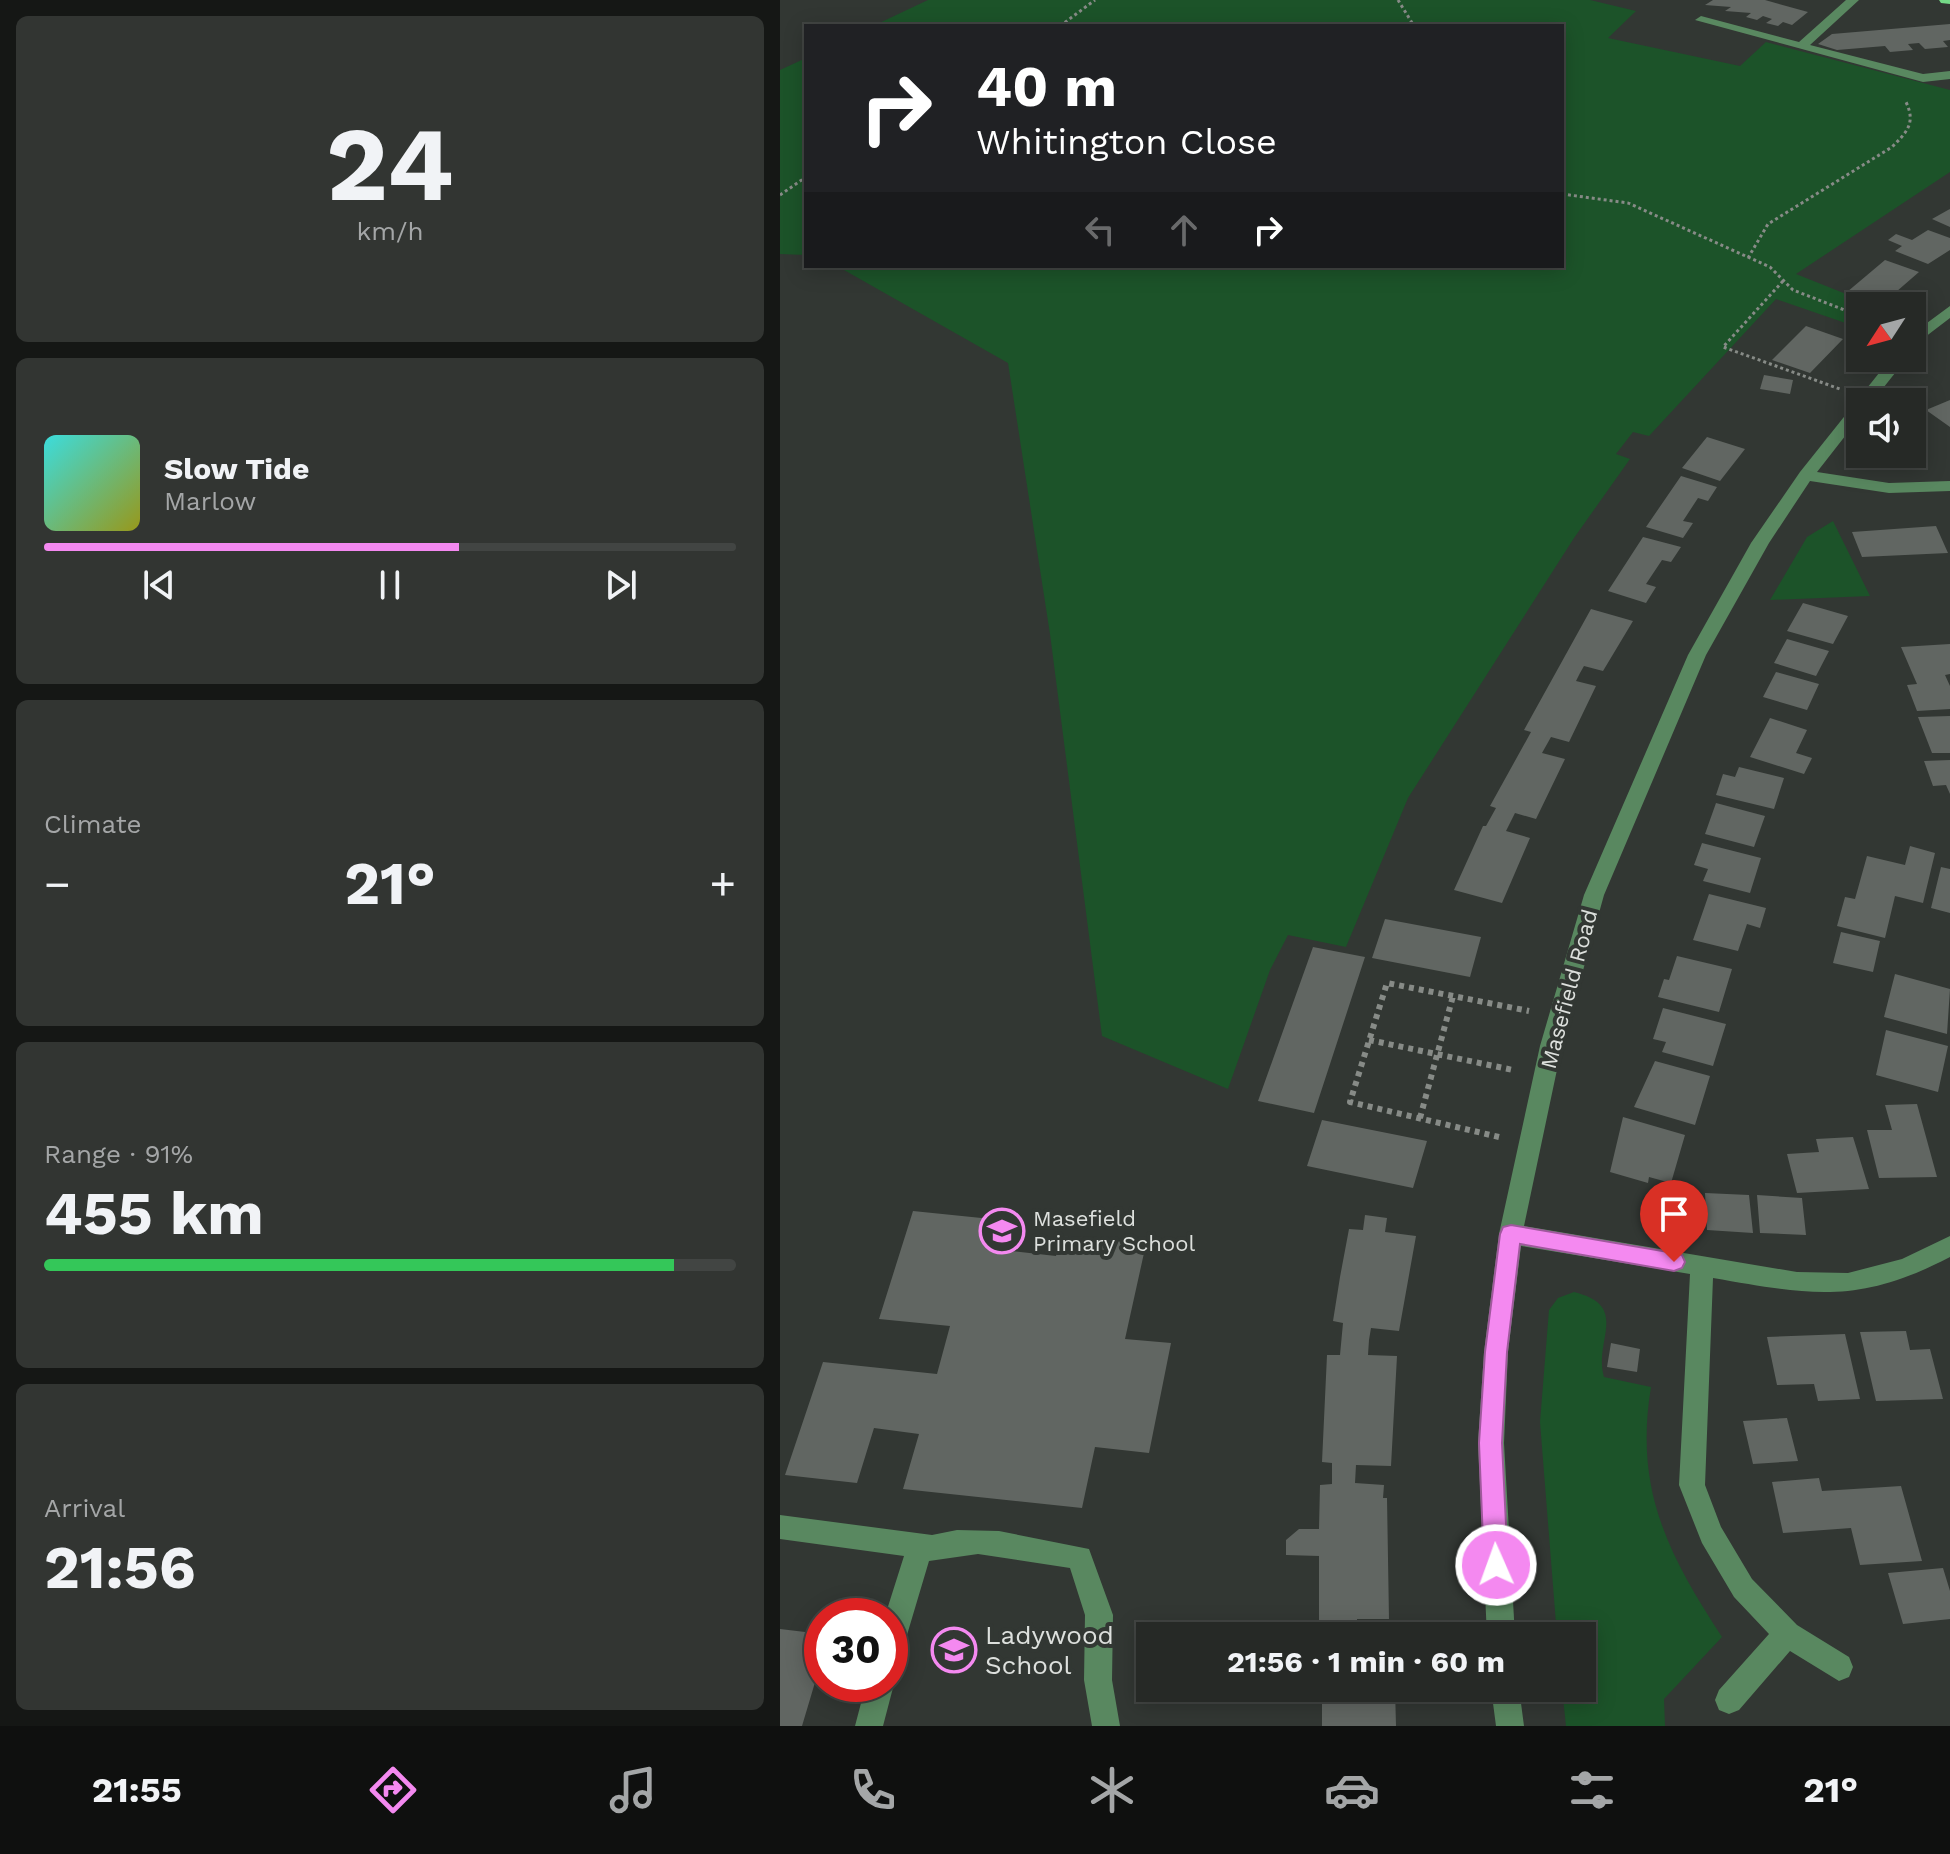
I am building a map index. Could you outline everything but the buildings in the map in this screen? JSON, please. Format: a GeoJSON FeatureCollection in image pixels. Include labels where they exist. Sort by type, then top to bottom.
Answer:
{"type":"FeatureCollection","features":[{"type":"Feature","properties":{"kind":"street"},"geometry":{"type":"LineString","coordinates":[[1801,46],[1853,0]]}},
{"type":"Feature","properties":{"kind":"street"},"geometry":{"type":"LineString","coordinates":[[1701,20],[1932,79],[1950,75]]}},
{"type":"Feature","properties":{"kind":"street"},"geometry":{"type":"LineString","coordinates":[[1926,330],[1950,310]]}},
{"type":"Feature","properties":{"kind":"street","name":"Masefield Road"},"geometry":{"type":"LineString","coordinates":[[1875,388],[1888,372]]}},
{"type":"Feature","properties":{"kind":"street","name":"Masefield Road"},"geometry":{"type":"LineString","coordinates":[[1500,1622],[1491,1443],[1496,1352],[1511,1234],[1545,1076],[1594,895],[1697,655],[1760,543],[1806,475],[1846,425]]}},
{"type":"Feature","properties":{"kind":"street"},"geometry":{"type":"LineString","coordinates":[[1806,475],[1889,488],[1950,486]]}},
{"type":"Feature","properties":{"kind":"street"},"geometry":{"type":"LineString","coordinates":[[1511,1234],[1797,1282],[1848,1283],[1907,1268],[1950,1246]]}},
{"type":"Feature","properties":{"kind":"street"},"geometry":{"type":"LineString","coordinates":[[1702,1267],[1692,1485],[1711,1534],[1743,1588],[1787,1634],[1839,1667]]}},
{"type":"Feature","properties":{"kind":"street"},"geometry":{"type":"LineString","coordinates":[[780,1527],[930,1547]]}},
{"type":"Feature","properties":{"kind":"street"},"geometry":{"type":"LineString","coordinates":[[904,1598],[918,1552],[942,1542],[1022,1545],[1080,1558],[1099,1615],[1098,1680],[1106,1726]]}},
{"type":"Feature","properties":{"kind":"street"},"geometry":{"type":"LineString","coordinates":[[1729,1700],[1787,1634]]}},
{"type":"Feature","properties":{"kind":"street"},"geometry":{"type":"LineString","coordinates":[[869,1726],[875,1702]]}},
{"type":"Feature","properties":{"kind":"street"},"geometry":{"type":"LineString","coordinates":[[1507,1702],[1510,1726]]}},
{"type":"Feature","properties":{"kind":"path"},"geometry":{"type":"LineString","coordinates":[[1063,24],[1095,0]]}},
{"type":"Feature","properties":{"kind":"path"},"geometry":{"type":"LineString","coordinates":[[1398,0],[1413,24]]}},
{"type":"Feature","properties":{"kind":"path"},"geometry":{"type":"LineString","coordinates":[[1748,258],[1753,244],[1768,224],[1892,147],[1909,130],[1912,114],[1903,97],[1925,89],[1932,79]]}},
{"type":"Feature","properties":{"kind":"path"},"geometry":{"type":"LineString","coordinates":[[780,195],[804,178]]}},
{"type":"Feature","properties":{"kind":"path"},"geometry":{"type":"LineString","coordinates":[[1564,194],[1628,203],[1770,267],[1793,290],[1846,311]]}},
{"type":"Feature","properties":{"kind":"path"},"geometry":{"type":"LineString","coordinates":[[1783,281],[1723,347],[1846,395]]}},
{"type":"Feature","properties":{"kind":"path"},"geometry":{"type":"LineString","coordinates":[[1531,1144],[1350,1102],[1387,983],[1560,1017]]}},
{"type":"Feature","properties":{"kind":"path"},"geometry":{"type":"LineString","coordinates":[[1420,1118],[1453,996]]}},
{"type":"Feature","properties":{"kind":"path"},"geometry":{"type":"LineString","coordinates":[[1369,1040],[1545,1076]]}},
{"type":"Feature","properties":{"kind":"green space"},"geometry":{"type":"Polygon","coordinates":[[[928,0],[1590,0],[1636,11],[1608,38],[1740,66],[1766,42],[1950,90],[1950,172],[1796,274],[1846,294],[1846,323],[1776,299],[1649,436],[1633,432],[1616,454],[1630,459],[1574,538],[1408,798],[1346,947],[1288,935],[1270,970],[1228,1089],[1102,1036],[1050,634],[1008,363],[841,268],[1564,268],[1564,24],[877,24],[928,0]]]}},
{"type":"Feature","properties":{"kind":"green space"},"geometry":{"type":"Polygon","coordinates":[[[804,59],[804,255],[780,254],[780,70],[804,59]]]}},
{"type":"Feature","properties":{"kind":"green space"},"geometry":{"type":"Polygon","coordinates":[[[1833,521],[1870,596],[1770,600],[1807,537],[1833,521]]]}},
{"type":"Feature","properties":{"kind":"green space"},"geometry":{"type":"Polygon","coordinates":[[[1574,1292],[1591,1298],[1601,1306],[1606,1316],[1602,1364],[1604,1377],[1651,1387],[1647,1457],[1660,1519],[1686,1577],[1722,1637],[1664,1699],[1665,1726],[1566,1726],[1563,1702],[1596,1702],[1596,1622],[1556,1622],[1540,1422],[1549,1310],[1558,1298],[1574,1292]]]}},
{"type":"Feature","properties":{"kind":"place","name":"Masefield Primary School"},"geometry":{"type":"Point","coordinates":[1002,1231]}},
{"type":"Feature","properties":{"kind":"place","name":"Ladywood School"},"geometry":{"type":"Point","coordinates":[954,1650]}},
{"type":"Feature","properties":{"kind":"route"},"geometry":{"type":"LineString","coordinates":[[1496,1565],[1491,1443],[1496,1352],[1511,1234],[1674,1262]]}}]}
